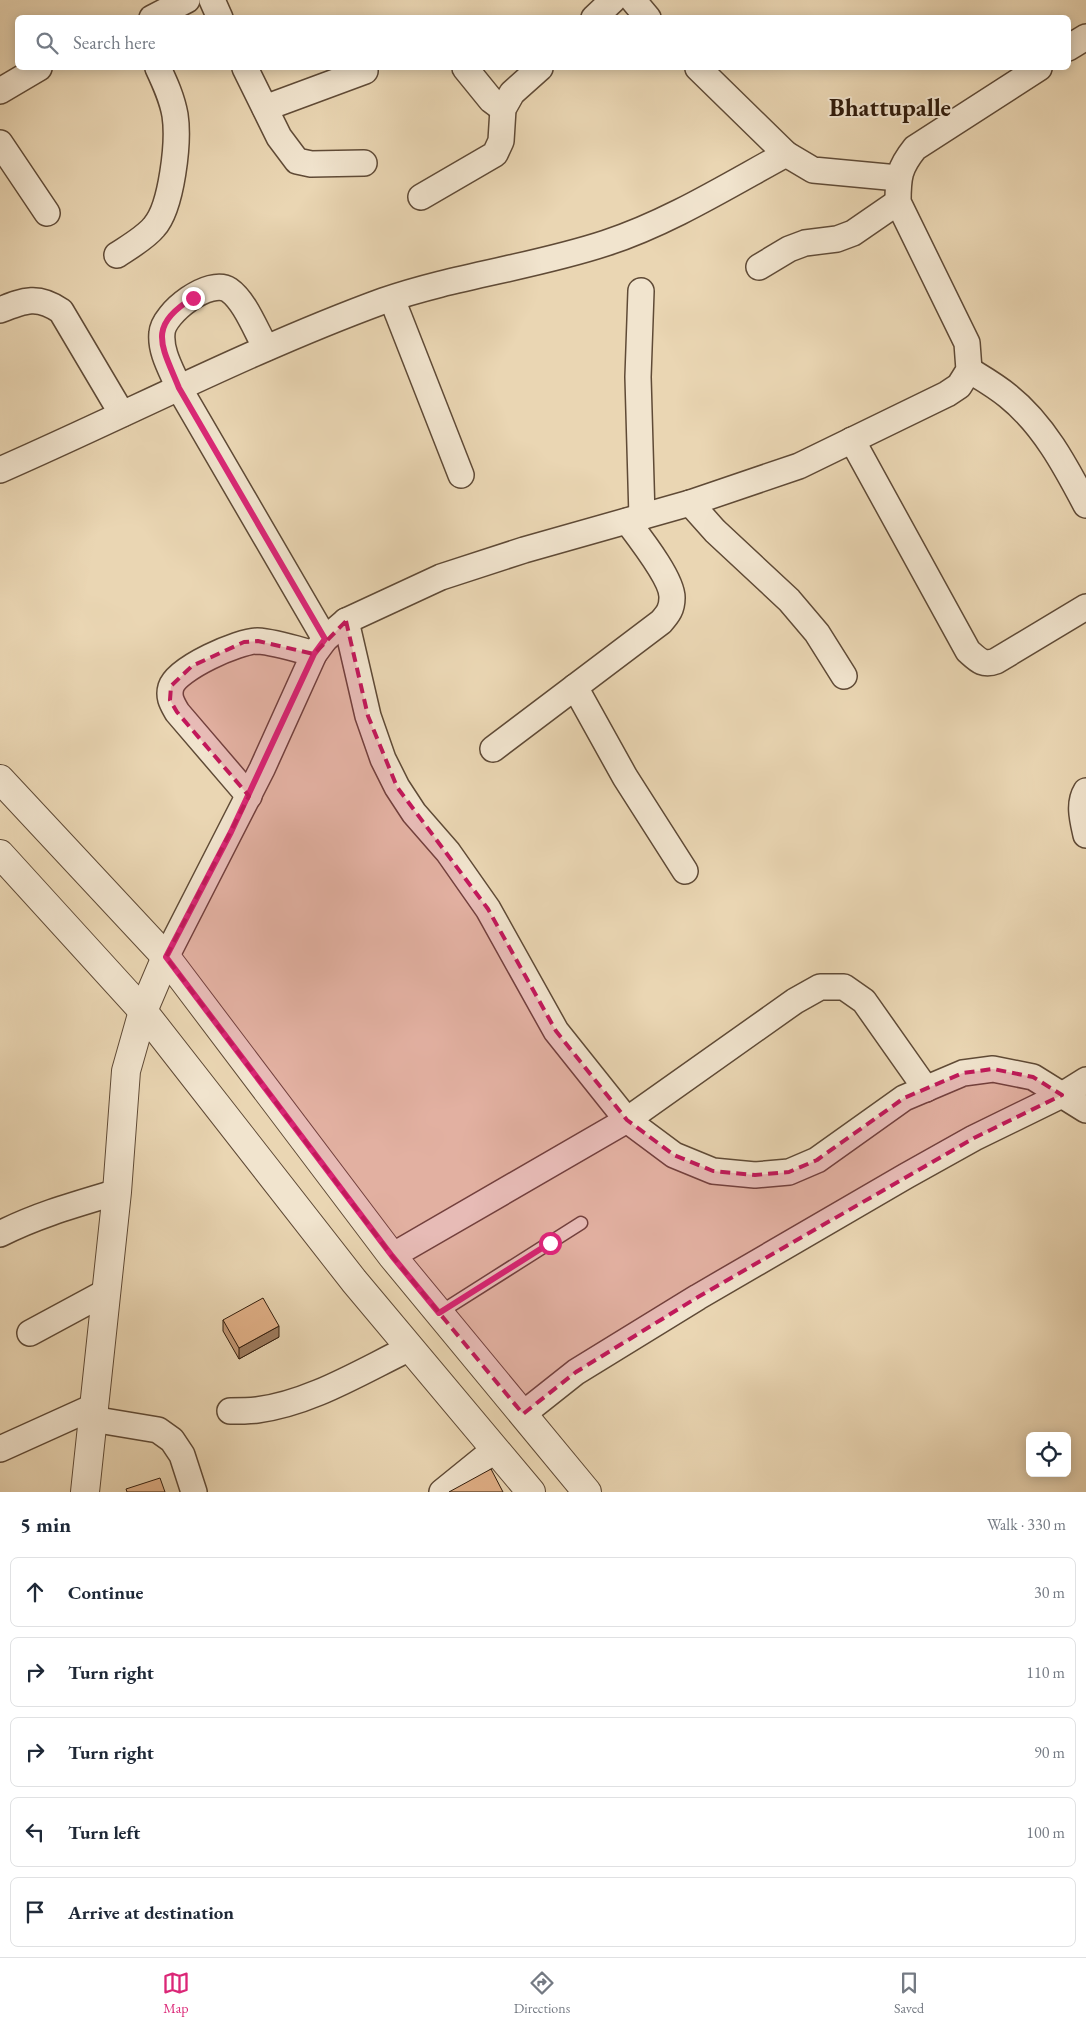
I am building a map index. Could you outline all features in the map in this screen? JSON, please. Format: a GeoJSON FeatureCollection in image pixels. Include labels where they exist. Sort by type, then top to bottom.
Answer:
{"type":"FeatureCollection","features":[{"type":"Feature","properties":{"kind":"street"},"geometry":{"type":"LineString","coordinates":[[158,15],[187,0]]}},
{"type":"Feature","properties":{"kind":"street"},"geometry":{"type":"LineString","coordinates":[[212,0],[219,15]]}},
{"type":"Feature","properties":{"kind":"street"},"geometry":{"type":"LineString","coordinates":[[597,15],[613,0]]}},
{"type":"Feature","properties":{"kind":"street"},"geometry":{"type":"LineString","coordinates":[[1071,46],[1086,37]]}},
{"type":"Feature","properties":{"kind":"street"},"geometry":{"type":"LineString","coordinates":[[2,85],[35,70]]}},
{"type":"Feature","properties":{"kind":"street"},"geometry":{"type":"LineString","coordinates":[[117,255],[154,228],[165,210],[172,182],[175,116],[169,92],[159,70]]}},
{"type":"Feature","properties":{"kind":"street"},"geometry":{"type":"LineString","coordinates":[[246,70],[279,137],[297,161],[311,164],[364,162]]}},
{"type":"Feature","properties":{"kind":"street"},"geometry":{"type":"LineString","coordinates":[[467,70],[491,100],[503,109]]}},
{"type":"Feature","properties":{"kind":"street"},"geometry":{"type":"LineString","coordinates":[[421,197],[495,154],[501,141],[503,109],[512,93],[538,70]]}},
{"type":"Feature","properties":{"kind":"street"},"geometry":{"type":"LineString","coordinates":[[700,70],[786,154],[813,170],[898,190]]}},
{"type":"Feature","properties":{"kind":"street"},"geometry":{"type":"LineString","coordinates":[[759,267],[789,249],[805,243],[837,239],[853,233],[898,190],[906,159],[915,148],[1036,70]]}},
{"type":"Feature","properties":{"kind":"street"},"geometry":{"type":"LineString","coordinates":[[265,108],[365,71]]}},
{"type":"Feature","properties":{"kind":"street"},"geometry":{"type":"LineString","coordinates":[[0,143],[47,213]]}},
{"type":"Feature","properties":{"kind":"street"},"geometry":{"type":"LineString","coordinates":[[0,470],[266,348],[392,299],[608,243],[668,217],[786,154]]}},
{"type":"Feature","properties":{"kind":"street"},"geometry":{"type":"LineString","coordinates":[[85,1492],[117,1192],[126,1071],[143,1011],[166,957],[248,796],[319,646],[346,621],[441,577],[524,550],[690,503],[799,466],[947,394],[959,386],[969,370],[967,343],[898,190]]}},
{"type":"Feature","properties":{"kind":"street"},"geometry":{"type":"LineString","coordinates":[[266,348],[238,298],[227,289],[219,287],[208,289],[177,307],[166,320],[161,332],[163,348],[179,388],[319,646]]}},
{"type":"Feature","properties":{"kind":"street"},"geometry":{"type":"LineString","coordinates":[[492,749],[661,622],[670,612],[672,596],[668,580],[635,519],[641,291]]}},
{"type":"Feature","properties":{"kind":"street"},"geometry":{"type":"LineString","coordinates":[[392,299],[461,475]]}},
{"type":"Feature","properties":{"kind":"street"},"geometry":{"type":"LineString","coordinates":[[0,310],[21,302],[37,300],[49,302],[61,311],[122,414]]}},
{"type":"Feature","properties":{"kind":"street"},"geometry":{"type":"LineString","coordinates":[[969,370],[1007,395],[1028,414],[1067,468],[1086,505]]}},
{"type":"Feature","properties":{"kind":"street"},"geometry":{"type":"LineString","coordinates":[[852,440],[968,651],[981,663],[989,664],[996,661],[1086,607]]}},
{"type":"Feature","properties":{"kind":"street"},"geometry":{"type":"LineString","coordinates":[[690,503],[789,600],[817,633],[844,676]]}},
{"type":"Feature","properties":{"kind":"street"},"geometry":{"type":"LineString","coordinates":[[346,621],[368,716],[383,758],[397,787],[414,813],[448,852],[488,909],[556,1031],[627,1120],[674,1155],[713,1171],[755,1175],[789,1172],[817,1160],[904,1098],[963,1073],[994,1069],[1033,1077],[1086,1110]]}},
{"type":"Feature","properties":{"kind":"street"},"geometry":{"type":"LineString","coordinates":[[248,796],[177,712],[170,700],[171,686],[179,675],[192,666],[244,642],[319,646]]}},
{"type":"Feature","properties":{"kind":"street"},"geometry":{"type":"LineString","coordinates":[[575,687],[625,776],[685,871]]}},
{"type":"Feature","properties":{"kind":"street"},"geometry":{"type":"LineString","coordinates":[[0,779],[166,957],[392,1256],[587,1492]]}},
{"type":"Feature","properties":{"kind":"street"},"geometry":{"type":"LineString","coordinates":[[1086,791],[1082,797],[1082,817],[1086,835]]}},
{"type":"Feature","properties":{"kind":"street"},"geometry":{"type":"LineString","coordinates":[[0,854],[143,1011],[354,1281],[531,1492]]}},
{"type":"Feature","properties":{"kind":"street"},"geometry":{"type":"LineString","coordinates":[[392,1256],[627,1120],[794,1001],[820,987],[844,987],[864,1001],[926,1089]]}},
{"type":"Feature","properties":{"kind":"street"},"geometry":{"type":"LineString","coordinates":[[523,1414],[576,1372],[698,1297],[965,1143],[1062,1095],[1086,1080]]}},
{"type":"Feature","properties":{"kind":"street"},"geometry":{"type":"LineString","coordinates":[[0,1234],[46,1213],[117,1192]]}},
{"type":"Feature","properties":{"kind":"street"},"geometry":{"type":"LineString","coordinates":[[30,1333],[106,1292]]}},
{"type":"Feature","properties":{"kind":"street"},"geometry":{"type":"LineString","coordinates":[[230,1411],[257,1410],[288,1403],[333,1386],[410,1348]]}},
{"type":"Feature","properties":{"kind":"street"},"geometry":{"type":"LineString","coordinates":[[0,1449],[93,1413],[158,1430],[172,1440],[182,1455],[194,1492]]}},
{"type":"Feature","properties":{"kind":"street"},"geometry":{"type":"LineString","coordinates":[[442,1492],[495,1450]]}},
{"type":"Feature","properties":{"kind":"lane"},"geometry":{"type":"LineString","coordinates":[[439,1313],[582,1223]]}},
{"type":"Feature","properties":{"kind":"highlighted area"},"geometry":{"type":"Polygon","coordinates":[[[346,621],[368,716],[397,787],[488,909],[556,1031],[627,1120],[674,1155],[713,1171],[755,1175],[789,1172],[817,1160],[904,1098],[963,1073],[993,1069],[1033,1077],[1062,1095],[974,1138],[698,1297],[576,1372],[523,1414],[392,1256],[166,957],[249,796],[177,712],[170,700],[171,686],[192,666],[244,642],[258,641],[314,654],[346,621]]]}},
{"type":"Feature","properties":{"kind":"building"},"geometry":{"type":"Polygon","coordinates":[[[263,1298],[279,1326],[239,1348],[223,1320],[263,1298]]]}},
{"type":"Feature","properties":{"kind":"building"},"geometry":{"type":"Polygon","coordinates":[[[491,1469],[503,1492],[449,1492],[491,1469]]]}},
{"type":"Feature","properties":{"kind":"building"},"geometry":{"type":"Polygon","coordinates":[[[160,1478],[165,1492],[127,1492],[126,1489],[160,1478]]]}},
{"type":"Feature","properties":{"kind":"district","name":"Bhattupalle"},"geometry":{"type":"Point","coordinates":[890,107]}},
{"type":"Feature","properties":{"kind":"route"},"geometry":{"type":"LineString","coordinates":[[193,298],[177,307],[166,320],[161,332],[163,348],[179,388],[325,639],[314,654],[262,769],[166,957],[392,1256],[439,1313],[550,1243]]}}]}
